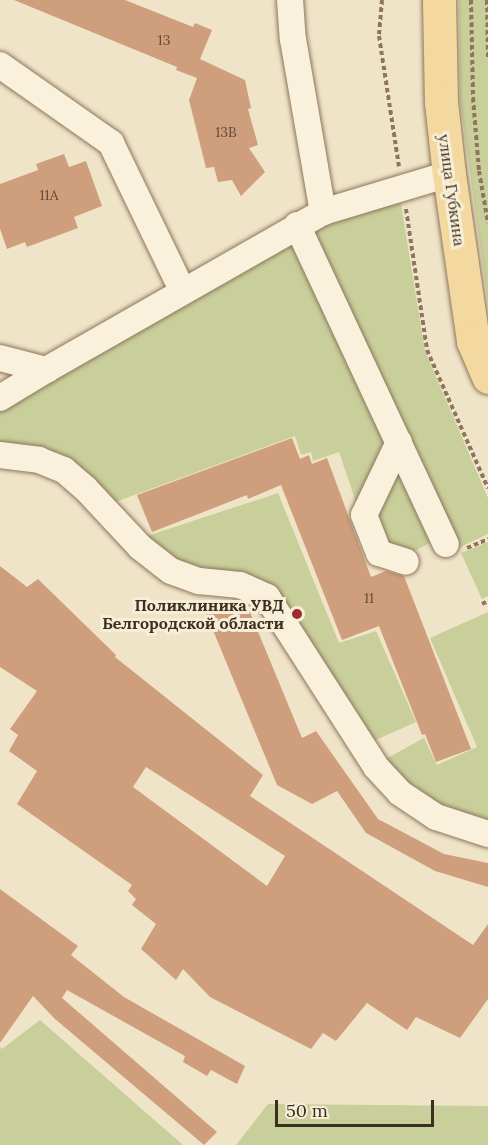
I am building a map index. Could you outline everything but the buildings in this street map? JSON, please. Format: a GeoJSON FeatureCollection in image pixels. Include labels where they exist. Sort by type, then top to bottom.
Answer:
{"type":"FeatureCollection","features":[{"type":"Feature","properties":{"kind":"main road","name":"улица Губкина"},"geometry":{"type":"LineString","coordinates":[[439,0],[441,102],[449,174],[474,341],[488,377]]}},
{"type":"Feature","properties":{"kind":"lane"},"geometry":{"type":"LineString","coordinates":[[290,0],[293,39],[323,212]]}},
{"type":"Feature","properties":{"kind":"lane"},"geometry":{"type":"LineString","coordinates":[[0,65],[111,143],[182,290]]}},
{"type":"Feature","properties":{"kind":"lane"},"geometry":{"type":"LineString","coordinates":[[0,398],[182,290],[323,212],[449,174]]}},
{"type":"Feature","properties":{"kind":"lane"},"geometry":{"type":"LineString","coordinates":[[297,225],[451,548]]}},
{"type":"Feature","properties":{"kind":"lane"},"geometry":{"type":"LineString","coordinates":[[0,358],[46,370]]}},
{"type":"Feature","properties":{"kind":"lane"},"geometry":{"type":"LineString","coordinates":[[399,442],[364,515],[379,553],[406,562]]}},
{"type":"Feature","properties":{"kind":"lane"},"geometry":{"type":"LineString","coordinates":[[0,456],[39,460],[63,470],[86,488],[140,547],[171,571],[199,581],[240,585],[267,597],[376,767],[416,806],[436,817],[488,834]]}},
{"type":"Feature","properties":{"kind":"path"},"geometry":{"type":"LineString","coordinates":[[382,0],[379,36],[427,350],[488,488]]}},
{"type":"Feature","properties":{"kind":"path"},"geometry":{"type":"LineString","coordinates":[[471,0],[473,98],[479,171],[488,223]]}},
{"type":"Feature","properties":{"kind":"path"},"geometry":{"type":"LineString","coordinates":[[487,0],[488,58]]}},
{"type":"Feature","properties":{"kind":"path"},"geometry":{"type":"LineString","coordinates":[[451,548],[488,539]]}},
{"type":"Feature","properties":{"kind":"path"},"geometry":{"type":"LineString","coordinates":[[482,604],[488,601]]}},
{"type":"Feature","properties":{"kind":"green space"},"geometry":{"type":"Polygon","coordinates":[[[459,0],[488,0],[488,303],[460,100],[459,0]]]}},
{"type":"Feature","properties":{"kind":"green space"},"geometry":{"type":"Polygon","coordinates":[[[400,198],[425,351],[488,498],[488,534],[458,548],[305,232],[400,198]]]}},
{"type":"Feature","properties":{"kind":"green space"},"geometry":{"type":"Polygon","coordinates":[[[298,237],[395,442],[360,514],[339,452],[313,461],[311,452],[301,455],[295,436],[110,504],[0,450],[0,411],[298,237]]]}},
{"type":"Feature","properties":{"kind":"green space"},"geometry":{"type":"Polygon","coordinates":[[[399,454],[438,539],[406,555],[384,548],[370,514],[399,454]]]}},
{"type":"Feature","properties":{"kind":"green space"},"geometry":{"type":"Polygon","coordinates":[[[278,493],[339,643],[376,631],[416,722],[367,744],[272,592],[171,563],[144,537],[278,493]]]}},
{"type":"Feature","properties":{"kind":"green space"},"geometry":{"type":"Polygon","coordinates":[[[488,542],[488,596],[482,599],[461,553],[488,542]]]}},
{"type":"Feature","properties":{"kind":"green space"},"geometry":{"type":"Polygon","coordinates":[[[488,612],[488,826],[461,822],[378,763],[424,738],[437,765],[477,747],[430,638],[488,612]]]}},
{"type":"Feature","properties":{"kind":"green space"},"geometry":{"type":"Polygon","coordinates":[[[40,1020],[183,1145],[0,1145],[0,1047],[2,1049],[40,1020]]]}},
{"type":"Feature","properties":{"kind":"green space"},"geometry":{"type":"Polygon","coordinates":[[[268,1104],[488,1106],[488,1145],[236,1145],[268,1104]]]}},
{"type":"Feature","properties":{"kind":"place","name":"Поликлиника УВД Белгородской области"},"geometry":{"type":"Point","coordinates":[297,614]}}]}
